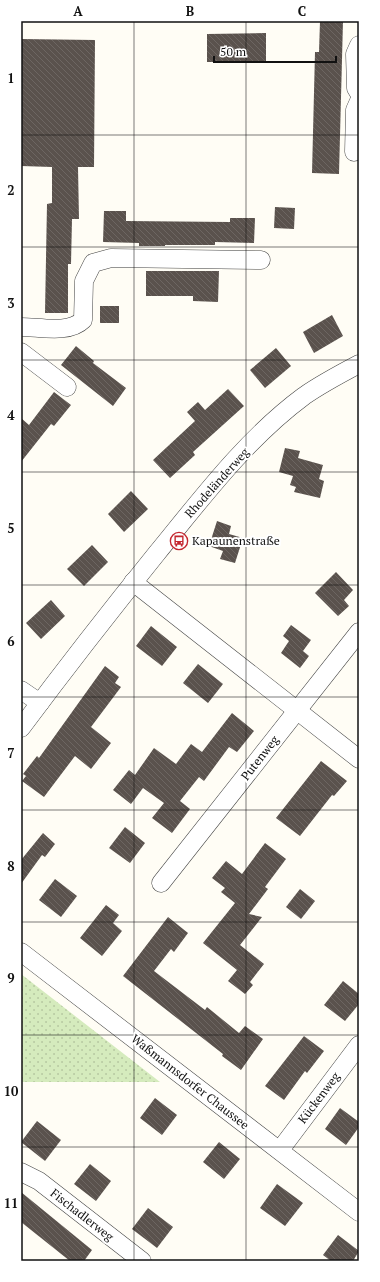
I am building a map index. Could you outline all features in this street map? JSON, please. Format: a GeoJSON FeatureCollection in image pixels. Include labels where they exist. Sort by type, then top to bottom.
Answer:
{"type":"FeatureCollection","features":[{"type":"Feature","properties":{"kind":"street"},"geometry":{"type":"LineString","coordinates":[[359,45],[355,54],[356,88],[359,92]]}},
{"type":"Feature","properties":{"kind":"street"},"geometry":{"type":"LineString","coordinates":[[354,152],[356,110],[359,101]]}},
{"type":"Feature","properties":{"kind":"street"},"geometry":{"type":"LineString","coordinates":[[21,327],[67,328],[77,326],[83,320],[84,281],[93,263],[111,258],[261,260]]}},
{"type":"Feature","properties":{"kind":"street"},"geometry":{"type":"LineString","coordinates":[[21,352],[67,387]]}},
{"type":"Feature","properties":{"kind":"street","name":"Rhodeländerweg"},"geometry":{"type":"LineString","coordinates":[[21,728],[133,582],[229,465],[274,421],[304,397],[333,378],[359,364]]}},
{"type":"Feature","properties":{"kind":"street"},"geometry":{"type":"LineString","coordinates":[[133,582],[359,759]]}},
{"type":"Feature","properties":{"kind":"street","name":"Putenweg"},"geometry":{"type":"LineString","coordinates":[[161,883],[359,632]]}},
{"type":"Feature","properties":{"kind":"street"},"geometry":{"type":"LineString","coordinates":[[21,690],[40,703]]}},
{"type":"Feature","properties":{"kind":"street","name":"Waßmannsdorfer Chaussee"},"geometry":{"type":"LineString","coordinates":[[21,952],[359,1212]]}},
{"type":"Feature","properties":{"kind":"street","name":"Kückenweg"},"geometry":{"type":"LineString","coordinates":[[280,1150],[359,1045]]}},
{"type":"Feature","properties":{"kind":"street","name":"Fischadlerweg"},"geometry":{"type":"LineString","coordinates":[[21,1172],[39,1181],[142,1261]]}},
{"type":"Feature","properties":{"kind":"green space"},"geometry":{"type":"Polygon","coordinates":[[[21,974],[160,1082],[21,1082],[21,974]]]}},
{"type":"Feature","properties":{"kind":"building"},"geometry":{"type":"Polygon","coordinates":[[[320,21],[343,21],[339,174],[312,173],[315,52],[319,52],[320,21]]]}},
{"type":"Feature","properties":{"kind":"building"},"geometry":{"type":"Polygon","coordinates":[[[266,33],[266,62],[207,62],[207,34],[266,33]]]}},
{"type":"Feature","properties":{"kind":"building"},"geometry":{"type":"Polygon","coordinates":[[[21,39],[95,40],[94,167],[78,167],[79,219],[72,219],[71,264],[68,264],[68,313],[45,313],[47,204],[52,203],[52,167],[21,166],[21,39]]]}},
{"type":"Feature","properties":{"kind":"building"},"geometry":{"type":"Polygon","coordinates":[[[275,207],[295,208],[294,229],[274,228],[275,207]]]}},
{"type":"Feature","properties":{"kind":"building"},"geometry":{"type":"Polygon","coordinates":[[[104,211],[126,211],[126,221],[230,222],[230,218],[255,218],[254,243],[215,242],[215,245],[139,246],[139,243],[103,242],[104,211]]]}},
{"type":"Feature","properties":{"kind":"building"},"geometry":{"type":"Polygon","coordinates":[[[146,271],[219,271],[218,302],[193,301],[193,296],[146,296],[146,271]]]}},
{"type":"Feature","properties":{"kind":"building"},"geometry":{"type":"Polygon","coordinates":[[[100,306],[119,306],[119,323],[100,323],[100,306]]]}},
{"type":"Feature","properties":{"kind":"building"},"geometry":{"type":"Polygon","coordinates":[[[332,315],[343,336],[314,353],[303,332],[332,315]]]}},
{"type":"Feature","properties":{"kind":"building"},"geometry":{"type":"Polygon","coordinates":[[[76,346],[94,361],[93,363],[126,388],[113,406],[61,365],[76,346]]]}},
{"type":"Feature","properties":{"kind":"building"},"geometry":{"type":"Polygon","coordinates":[[[276,348],[291,366],[265,388],[250,370],[276,348]]]}},
{"type":"Feature","properties":{"kind":"building"},"geometry":{"type":"Polygon","coordinates":[[[228,389],[244,406],[193,452],[195,455],[170,478],[153,460],[195,421],[187,412],[198,402],[205,410],[228,389]]]}},
{"type":"Feature","properties":{"kind":"building"},"geometry":{"type":"Polygon","coordinates":[[[54,392],[71,405],[54,426],[51,424],[21,462],[21,418],[29,425],[54,392]]]}},
{"type":"Feature","properties":{"kind":"building"},"geometry":{"type":"Polygon","coordinates":[[[285,448],[300,451],[298,458],[323,465],[319,479],[324,481],[320,498],[294,492],[296,487],[290,485],[293,476],[279,472],[285,448]]]}},
{"type":"Feature","properties":{"kind":"building"},"geometry":{"type":"Polygon","coordinates":[[[131,491],[148,509],[124,532],[108,514],[131,491]]]}},
{"type":"Feature","properties":{"kind":"building"},"geometry":{"type":"Polygon","coordinates":[[[217,521],[231,526],[229,534],[243,538],[235,563],[220,559],[223,551],[209,546],[217,521]]]}},
{"type":"Feature","properties":{"kind":"building"},"geometry":{"type":"Polygon","coordinates":[[[92,545],[108,562],[84,586],[67,569],[92,545]]]}},
{"type":"Feature","properties":{"kind":"building"},"geometry":{"type":"Polygon","coordinates":[[[336,572],[353,590],[344,600],[349,606],[338,616],[315,593],[336,572]]]}},
{"type":"Feature","properties":{"kind":"building"},"geometry":{"type":"Polygon","coordinates":[[[51,600],[65,616],[41,639],[26,623],[51,600]]]}},
{"type":"Feature","properties":{"kind":"building"},"geometry":{"type":"Polygon","coordinates":[[[291,625],[311,640],[303,651],[309,656],[300,668],[281,653],[289,641],[283,636],[291,625]]]}},
{"type":"Feature","properties":{"kind":"building"},"geometry":{"type":"Polygon","coordinates":[[[151,626],[177,647],[162,666],[136,646],[151,626]]]}},
{"type":"Feature","properties":{"kind":"building"},"geometry":{"type":"Polygon","coordinates":[[[198,664],[223,684],[208,703],[183,683],[198,664]]]}},
{"type":"Feature","properties":{"kind":"building"},"geometry":{"type":"Polygon","coordinates":[[[105,666],[119,677],[115,683],[121,687],[91,727],[111,743],[91,769],[75,756],[44,797],[22,781],[26,776],[23,774],[37,756],[39,758],[105,666]]]}},
{"type":"Feature","properties":{"kind":"building"},"geometry":{"type":"Polygon","coordinates":[[[232,713],[254,731],[237,752],[229,747],[204,781],[199,777],[180,801],[190,809],[172,833],[152,818],[164,803],[143,788],[131,804],[113,790],[129,770],[135,775],[154,748],[176,764],[191,744],[202,752],[232,713]]]}},
{"type":"Feature","properties":{"kind":"building"},"geometry":{"type":"Polygon","coordinates":[[[321,761],[347,781],[334,796],[332,795],[300,836],[276,818],[321,761]]]}},
{"type":"Feature","properties":{"kind":"building"},"geometry":{"type":"Polygon","coordinates":[[[125,827],[145,843],[130,863],[109,848],[125,827]]]}},
{"type":"Feature","properties":{"kind":"building"},"geometry":{"type":"Polygon","coordinates":[[[43,833],[55,844],[45,857],[42,855],[21,884],[21,860],[43,833]]]}},
{"type":"Feature","properties":{"kind":"building"},"geometry":{"type":"Polygon","coordinates":[[[265,843],[286,859],[265,887],[268,889],[249,914],[262,917],[240,945],[264,964],[250,982],[253,985],[245,994],[228,981],[237,970],[203,943],[235,903],[221,892],[225,888],[212,878],[226,861],[242,874],[265,843]]]}},
{"type":"Feature","properties":{"kind":"building"},"geometry":{"type":"Polygon","coordinates":[[[55,879],[77,896],[61,917],[39,900],[55,879]]]}},
{"type":"Feature","properties":{"kind":"building"},"geometry":{"type":"Polygon","coordinates":[[[300,889],[315,901],[301,919],[286,907],[300,889]]]}},
{"type":"Feature","properties":{"kind":"building"},"geometry":{"type":"Polygon","coordinates":[[[106,905],[119,915],[113,923],[122,931],[102,956],[80,938],[106,905]]]}},
{"type":"Feature","properties":{"kind":"building"},"geometry":{"type":"Polygon","coordinates":[[[168,917],[188,933],[174,952],[171,949],[154,971],[205,1010],[207,1007],[239,1033],[245,1026],[263,1039],[241,1070],[222,1056],[223,1054],[123,976],[168,917]]]}},
{"type":"Feature","properties":{"kind":"building"},"geometry":{"type":"Polygon","coordinates":[[[343,981],[359,994],[359,1004],[345,1021],[324,1005],[343,981]]]}},
{"type":"Feature","properties":{"kind":"building"},"geometry":{"type":"Polygon","coordinates":[[[304,1036],[324,1051],[307,1073],[305,1071],[284,1100],[265,1086],[304,1036]]]}},
{"type":"Feature","properties":{"kind":"building"},"geometry":{"type":"Polygon","coordinates":[[[155,1098],[177,1115],[162,1135],[140,1118],[155,1098]]]}},
{"type":"Feature","properties":{"kind":"building"},"geometry":{"type":"Polygon","coordinates":[[[340,1108],[359,1122],[359,1127],[346,1145],[325,1129],[340,1108]]]}},
{"type":"Feature","properties":{"kind":"building"},"geometry":{"type":"Polygon","coordinates":[[[37,1121],[61,1140],[45,1161],[21,1142],[37,1121]]]}},
{"type":"Feature","properties":{"kind":"building"},"geometry":{"type":"Polygon","coordinates":[[[219,1142],[240,1159],[224,1179],[203,1162],[219,1142]]]}},
{"type":"Feature","properties":{"kind":"building"},"geometry":{"type":"Polygon","coordinates":[[[90,1164],[111,1181],[96,1201],[74,1184],[90,1164]]]}},
{"type":"Feature","properties":{"kind":"building"},"geometry":{"type":"Polygon","coordinates":[[[277,1184],[303,1203],[285,1226],[260,1208],[277,1184]]]}},
{"type":"Feature","properties":{"kind":"building"},"geometry":{"type":"Polygon","coordinates":[[[21,1192],[92,1250],[84,1261],[70,1261],[21,1222],[21,1192]]]}},
{"type":"Feature","properties":{"kind":"building"},"geometry":{"type":"Polygon","coordinates":[[[148,1208],[173,1227],[157,1248],[132,1229],[148,1208]]]}},
{"type":"Feature","properties":{"kind":"building"},"geometry":{"type":"Polygon","coordinates":[[[338,1235],[359,1251],[353,1261],[331,1261],[323,1255],[338,1235]]]}},
{"type":"Feature","properties":{"kind":"place","name":"Kapaunenstraße"},"geometry":{"type":"Point","coordinates":[179,541]}}]}
